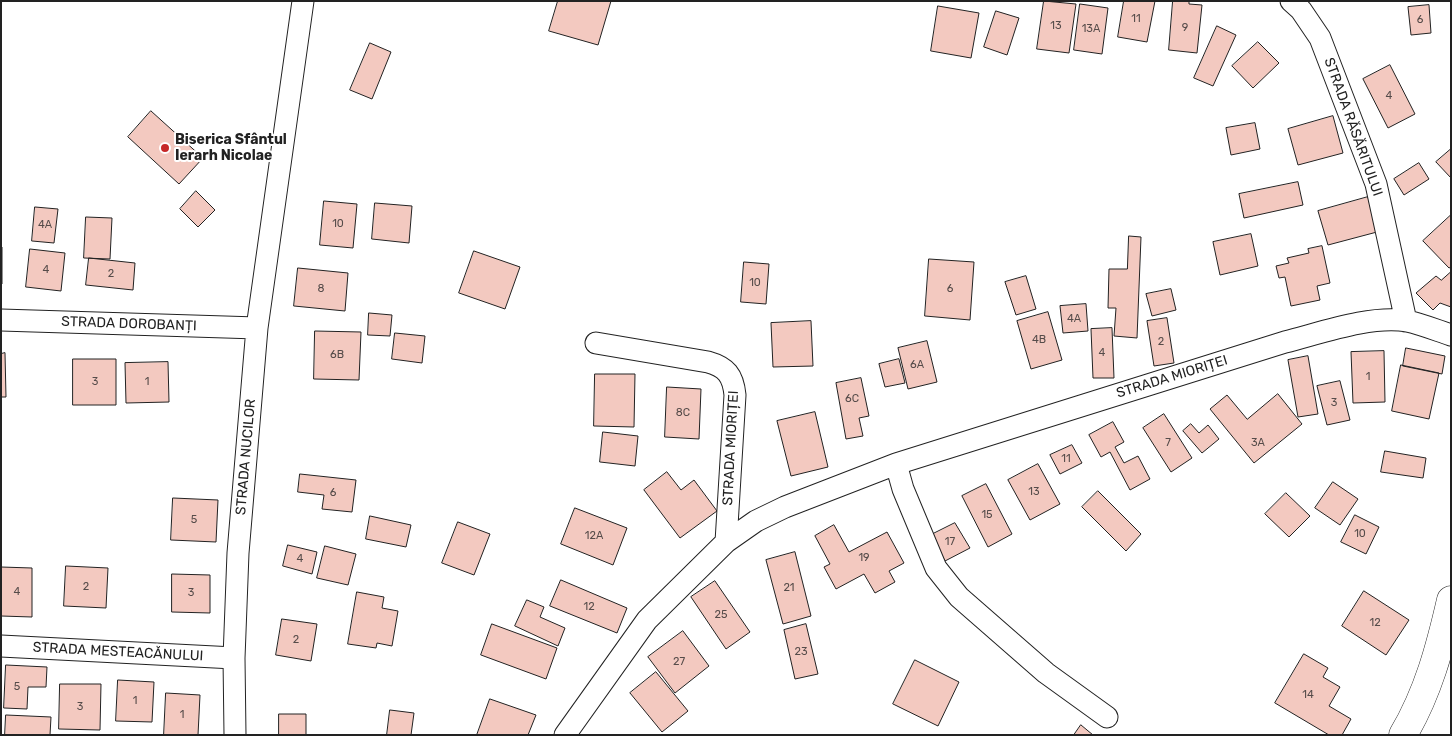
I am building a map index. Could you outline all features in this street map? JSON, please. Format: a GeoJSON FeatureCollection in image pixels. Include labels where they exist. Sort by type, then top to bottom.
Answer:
{"type":"FeatureCollection","features":[{"type":"Feature","properties":{"kind":"street","name":"STRADA NUCILOR"},"geometry":{"type":"LineString","coordinates":[[235,735],[234,658],[238,553],[257,328],[303,1]]}},
{"type":"Feature","properties":{"kind":"street","name":"STRADA RĂSĂRITULUI"},"geometry":{"type":"LineString","coordinates":[[1291,1],[1301,10],[1320,38],[1376,184],[1406,321]]}},
{"type":"Feature","properties":{"kind":"street","name":"STRADA DOROBANȚI"},"geometry":{"type":"LineString","coordinates":[[1,320],[257,328]]}},
{"type":"Feature","properties":{"kind":"street","name":"STRADA MIORIȚEI"},"geometry":{"type":"LineString","coordinates":[[564,735],[647,620],[726,542],[756,521],[784,507],[896,464],[1285,342],[1346,326],[1384,321],[1406,321],[1451,335]]}},
{"type":"Feature","properties":{"kind":"street","name":"STRADA MIORIȚEI"},"geometry":{"type":"LineString","coordinates":[[596,343],[720,365],[734,381],[735,395],[726,542]]}},
{"type":"Feature","properties":{"kind":"street"},"geometry":{"type":"LineString","coordinates":[[896,464],[903,489],[936,568],[959,597],[1046,673],[1107,717]]}},
{"type":"Feature","properties":{"kind":"street"},"geometry":{"type":"LineString","coordinates":[[1403,735],[1432,673],[1451,600]]}},
{"type":"Feature","properties":{"kind":"street","name":"STRADA MESTEACĂNULUI"},"geometry":{"type":"LineString","coordinates":[[1,646],[234,658]]}},
{"type":"Feature","properties":{"kind":"building"},"geometry":{"type":"Polygon","coordinates":[[[558,1],[611,1],[598,45],[549,31],[558,1]]]}},
{"type":"Feature","properties":{"kind":"building"},"geometry":{"type":"Polygon","coordinates":[[[1044,1],[1076,4],[1069,53],[1037,49],[1044,1]]]}},
{"type":"Feature","properties":{"kind":"building"},"geometry":{"type":"Polygon","coordinates":[[[1124,1],[1155,1],[1147,42],[1118,37],[1124,1]]]}},
{"type":"Feature","properties":{"kind":"building"},"geometry":{"type":"Polygon","coordinates":[[[1173,1],[1189,1],[1189,4],[1202,5],[1197,53],[1169,50],[1173,1]]]}},
{"type":"Feature","properties":{"kind":"building"},"geometry":{"type":"Polygon","coordinates":[[[1080,4],[1108,8],[1102,54],[1074,50],[1080,4]]]}},
{"type":"Feature","properties":{"kind":"building"},"geometry":{"type":"Polygon","coordinates":[[[1429,5],[1431,33],[1411,35],[1408,7],[1429,5]]]}},
{"type":"Feature","properties":{"kind":"building"},"geometry":{"type":"Polygon","coordinates":[[[938,6],[979,13],[971,58],[931,51],[938,6]]]}},
{"type":"Feature","properties":{"kind":"building"},"geometry":{"type":"Polygon","coordinates":[[[996,11],[1019,18],[1007,55],[984,47],[996,11]]]}},
{"type":"Feature","properties":{"kind":"building"},"geometry":{"type":"Polygon","coordinates":[[[1217,26],[1236,35],[1213,86],[1194,78],[1217,26]]]}},
{"type":"Feature","properties":{"kind":"building"},"geometry":{"type":"Polygon","coordinates":[[[1258,42],[1279,63],[1253,88],[1232,66],[1258,42]]]}},
{"type":"Feature","properties":{"kind":"building"},"geometry":{"type":"Polygon","coordinates":[[[370,43],[391,52],[372,99],[350,90],[370,43]]]}},
{"type":"Feature","properties":{"kind":"building"},"geometry":{"type":"Polygon","coordinates":[[[1390,65],[1415,114],[1388,128],[1363,79],[1390,65]]]}},
{"type":"Feature","properties":{"kind":"building","name":"Biserica Sfântul Ierarh Nicolae"},"geometry":{"type":"Polygon","coordinates":[[[151,111],[203,158],[179,184],[128,137],[151,111]]]}},
{"type":"Feature","properties":{"kind":"building"},"geometry":{"type":"Polygon","coordinates":[[[1333,116],[1343,153],[1298,165],[1288,129],[1333,116]]]}},
{"type":"Feature","properties":{"kind":"building"},"geometry":{"type":"Polygon","coordinates":[[[1255,123],[1260,149],[1231,155],[1226,128],[1255,123]]]}},
{"type":"Feature","properties":{"kind":"building"},"geometry":{"type":"Polygon","coordinates":[[[1451,149],[1451,178],[1436,162],[1451,149]]]}},
{"type":"Feature","properties":{"kind":"building"},"geometry":{"type":"Polygon","coordinates":[[[1419,163],[1429,179],[1404,195],[1394,179],[1419,163]]]}},
{"type":"Feature","properties":{"kind":"building"},"geometry":{"type":"Polygon","coordinates":[[[1298,182],[1303,205],[1244,218],[1239,194],[1298,182]]]}},
{"type":"Feature","properties":{"kind":"building"},"geometry":{"type":"Polygon","coordinates":[[[196,191],[215,210],[198,227],[180,209],[196,191]]]}},
{"type":"Feature","properties":{"kind":"building"},"geometry":{"type":"Polygon","coordinates":[[[1368,197],[1377,232],[1328,245],[1318,211],[1368,197]]]}},
{"type":"Feature","properties":{"kind":"building"},"geometry":{"type":"Polygon","coordinates":[[[324,201],[357,204],[353,248],[320,245],[324,201]]]}},
{"type":"Feature","properties":{"kind":"building"},"geometry":{"type":"Polygon","coordinates":[[[375,203],[412,206],[409,243],[372,239],[375,203]]]}},
{"type":"Feature","properties":{"kind":"building"},"geometry":{"type":"Polygon","coordinates":[[[35,207],[58,209],[54,243],[32,241],[35,207]]]}},
{"type":"Feature","properties":{"kind":"building"},"geometry":{"type":"Polygon","coordinates":[[[1451,215],[1451,267],[1449,268],[1423,241],[1451,215]]]}},
{"type":"Feature","properties":{"kind":"building"},"geometry":{"type":"Polygon","coordinates":[[[86,217],[112,218],[110,259],[84,258],[86,217]]]}},
{"type":"Feature","properties":{"kind":"building"},"geometry":{"type":"Polygon","coordinates":[[[1251,234],[1258,266],[1220,275],[1213,242],[1251,234]]]}},
{"type":"Feature","properties":{"kind":"building"},"geometry":{"type":"Polygon","coordinates":[[[1129,236],[1141,237],[1137,338],[1114,336],[1116,308],[1108,308],[1109,269],[1127,269],[1129,236]]]}},
{"type":"Feature","properties":{"kind":"building"},"geometry":{"type":"Polygon","coordinates":[[[1322,246],[1330,283],[1317,286],[1320,300],[1291,306],[1285,277],[1279,278],[1276,266],[1289,263],[1287,258],[1309,253],[1308,249],[1322,246]]]}},
{"type":"Feature","properties":{"kind":"building"},"geometry":{"type":"Polygon","coordinates":[[[2,247],[2,284],[1,284],[2,247]]]}},
{"type":"Feature","properties":{"kind":"building"},"geometry":{"type":"Polygon","coordinates":[[[30,249],[65,253],[61,291],[26,287],[30,249]]]}},
{"type":"Feature","properties":{"kind":"building"},"geometry":{"type":"Polygon","coordinates":[[[474,251],[520,267],[505,309],[459,293],[474,251]]]}},
{"type":"Feature","properties":{"kind":"building"},"geometry":{"type":"Polygon","coordinates":[[[89,258],[135,263],[133,290],[86,285],[89,258]]]}},
{"type":"Feature","properties":{"kind":"building"},"geometry":{"type":"Polygon","coordinates":[[[929,259],[974,262],[970,320],[925,316],[929,259]]]}},
{"type":"Feature","properties":{"kind":"building"},"geometry":{"type":"Polygon","coordinates":[[[744,262],[769,264],[766,304],[741,302],[744,262]]]}},
{"type":"Feature","properties":{"kind":"building"},"geometry":{"type":"Polygon","coordinates":[[[298,268],[348,273],[345,311],[294,306],[298,268]]]}},
{"type":"Feature","properties":{"kind":"building"},"geometry":{"type":"Polygon","coordinates":[[[1451,272],[1451,307],[1440,303],[1433,310],[1416,293],[1436,276],[1441,280],[1451,272]]]}},
{"type":"Feature","properties":{"kind":"building"},"geometry":{"type":"Polygon","coordinates":[[[1026,276],[1036,309],[1016,315],[1005,282],[1026,276]]]}},
{"type":"Feature","properties":{"kind":"building"},"geometry":{"type":"Polygon","coordinates":[[[1171,289],[1176,310],[1152,316],[1146,294],[1171,289]]]}},
{"type":"Feature","properties":{"kind":"building"},"geometry":{"type":"Polygon","coordinates":[[[1086,304],[1088,331],[1063,333],[1060,306],[1086,304]]]}},
{"type":"Feature","properties":{"kind":"building"},"geometry":{"type":"Polygon","coordinates":[[[1048,312],[1062,360],[1031,369],[1017,321],[1048,312]]]}},
{"type":"Feature","properties":{"kind":"building"},"geometry":{"type":"Polygon","coordinates":[[[369,313],[392,315],[390,336],[368,335],[369,313]]]}},
{"type":"Feature","properties":{"kind":"building"},"geometry":{"type":"Polygon","coordinates":[[[1167,318],[1174,363],[1154,366],[1147,321],[1167,318]]]}},
{"type":"Feature","properties":{"kind":"building"},"geometry":{"type":"Polygon","coordinates":[[[811,321],[813,366],[773,367],[771,323],[811,321]]]}},
{"type":"Feature","properties":{"kind":"building"},"geometry":{"type":"Polygon","coordinates":[[[1112,328],[1114,378],[1093,378],[1091,329],[1112,328]]]}},
{"type":"Feature","properties":{"kind":"building"},"geometry":{"type":"Polygon","coordinates":[[[315,331],[361,332],[359,380],[314,379],[315,331]]]}},
{"type":"Feature","properties":{"kind":"building"},"geometry":{"type":"Polygon","coordinates":[[[395,333],[425,336],[422,363],[392,359],[395,333]]]}},
{"type":"Feature","properties":{"kind":"building"},"geometry":{"type":"Polygon","coordinates":[[[927,341],[937,382],[908,389],[898,348],[927,341]]]}},
{"type":"Feature","properties":{"kind":"building"},"geometry":{"type":"Polygon","coordinates":[[[1406,348],[1445,356],[1442,374],[1403,366],[1406,348]]]}},
{"type":"Feature","properties":{"kind":"building"},"geometry":{"type":"Polygon","coordinates":[[[1384,351],[1385,402],[1353,403],[1351,352],[1384,351]]]}},
{"type":"Feature","properties":{"kind":"building"},"geometry":{"type":"Polygon","coordinates":[[[5,353],[6,397],[1,397],[1,354],[5,353]]]}},
{"type":"Feature","properties":{"kind":"building"},"geometry":{"type":"Polygon","coordinates":[[[1308,356],[1318,414],[1298,417],[1288,360],[1308,356]]]}},
{"type":"Feature","properties":{"kind":"building"},"geometry":{"type":"Polygon","coordinates":[[[73,359],[116,359],[116,405],[73,405],[73,359]]]}},
{"type":"Feature","properties":{"kind":"building"},"geometry":{"type":"Polygon","coordinates":[[[899,359],[905,383],[885,387],[879,364],[899,359]]]}},
{"type":"Feature","properties":{"kind":"building"},"geometry":{"type":"Polygon","coordinates":[[[168,362],[169,402],[126,403],[125,363],[168,362]]]}},
{"type":"Feature","properties":{"kind":"building"},"geometry":{"type":"Polygon","coordinates":[[[1401,365],[1439,373],[1429,419],[1392,411],[1401,365]]]}},
{"type":"Feature","properties":{"kind":"building"},"geometry":{"type":"Polygon","coordinates":[[[595,374],[635,374],[634,427],[594,426],[595,374]]]}},
{"type":"Feature","properties":{"kind":"building"},"geometry":{"type":"Polygon","coordinates":[[[861,378],[869,416],[859,418],[863,436],[846,439],[836,383],[861,378]]]}},
{"type":"Feature","properties":{"kind":"building"},"geometry":{"type":"Polygon","coordinates":[[[1340,381],[1350,420],[1327,425],[1317,386],[1340,381]]]}},
{"type":"Feature","properties":{"kind":"building"},"geometry":{"type":"Polygon","coordinates":[[[667,387],[701,389],[699,439],[665,437],[667,387]]]}},
{"type":"Feature","properties":{"kind":"building"},"geometry":{"type":"Polygon","coordinates":[[[1278,394],[1302,424],[1254,463],[1210,409],[1227,395],[1247,419],[1278,394]]]}},
{"type":"Feature","properties":{"kind":"building"},"geometry":{"type":"Polygon","coordinates":[[[815,412],[828,467],[791,476],[777,421],[815,412]]]}},
{"type":"Feature","properties":{"kind":"building"},"geometry":{"type":"Polygon","coordinates":[[[1164,414],[1192,458],[1171,472],[1143,428],[1164,414]]]}},
{"type":"Feature","properties":{"kind":"building"},"geometry":{"type":"Polygon","coordinates":[[[1113,422],[1124,442],[1115,447],[1124,463],[1138,456],[1150,479],[1130,490],[1110,452],[1101,457],[1089,435],[1113,422]]]}},
{"type":"Feature","properties":{"kind":"building"},"geometry":{"type":"Polygon","coordinates":[[[1191,424],[1199,433],[1208,425],[1219,439],[1202,453],[1183,431],[1191,424]]]}},
{"type":"Feature","properties":{"kind":"building"},"geometry":{"type":"Polygon","coordinates":[[[603,432],[638,436],[635,466],[600,462],[603,432]]]}},
{"type":"Feature","properties":{"kind":"building"},"geometry":{"type":"Polygon","coordinates":[[[1072,445],[1082,463],[1060,474],[1050,455],[1072,445]]]}},
{"type":"Feature","properties":{"kind":"building"},"geometry":{"type":"Polygon","coordinates":[[[1385,451],[1426,458],[1423,478],[1381,472],[1385,451]]]}},
{"type":"Feature","properties":{"kind":"building"},"geometry":{"type":"Polygon","coordinates":[[[1038,464],[1060,504],[1030,520],[1008,480],[1038,464]]]}},
{"type":"Feature","properties":{"kind":"building"},"geometry":{"type":"Polygon","coordinates":[[[667,472],[681,490],[694,480],[717,511],[680,538],[644,490],[667,472]]]}},
{"type":"Feature","properties":{"kind":"building"},"geometry":{"type":"Polygon","coordinates":[[[300,474],[356,480],[352,512],[322,509],[324,495],[298,492],[300,474]]]}},
{"type":"Feature","properties":{"kind":"building"},"geometry":{"type":"Polygon","coordinates":[[[1333,482],[1358,499],[1340,525],[1315,508],[1333,482]]]}},
{"type":"Feature","properties":{"kind":"building"},"geometry":{"type":"Polygon","coordinates":[[[986,484],[1012,534],[988,547],[962,496],[986,484]]]}},
{"type":"Feature","properties":{"kind":"building"},"geometry":{"type":"Polygon","coordinates":[[[1098,491],[1141,534],[1126,551],[1082,507],[1098,491]]]}},
{"type":"Feature","properties":{"kind":"building"},"geometry":{"type":"Polygon","coordinates":[[[1286,493],[1310,516],[1289,537],[1265,514],[1286,493]]]}},
{"type":"Feature","properties":{"kind":"building"},"geometry":{"type":"Polygon","coordinates":[[[173,498],[218,500],[216,542],[171,540],[173,498]]]}},
{"type":"Feature","properties":{"kind":"building"},"geometry":{"type":"Polygon","coordinates":[[[575,508],[627,528],[613,565],[561,544],[575,508]]]}},
{"type":"Feature","properties":{"kind":"building"},"geometry":{"type":"Polygon","coordinates":[[[1355,515],[1379,527],[1366,554],[1341,542],[1355,515]]]}},
{"type":"Feature","properties":{"kind":"building"},"geometry":{"type":"Polygon","coordinates":[[[370,516],[411,525],[406,547],[366,539],[370,516]]]}},
{"type":"Feature","properties":{"kind":"building"},"geometry":{"type":"Polygon","coordinates":[[[458,522],[490,534],[474,575],[442,563],[458,522]]]}},
{"type":"Feature","properties":{"kind":"building"},"geometry":{"type":"Polygon","coordinates":[[[955,523],[970,548],[945,561],[931,535],[955,523]]]}},
{"type":"Feature","properties":{"kind":"building"},"geometry":{"type":"Polygon","coordinates":[[[834,525],[849,552],[887,532],[904,563],[889,571],[895,582],[875,593],[864,574],[836,589],[824,567],[830,564],[815,536],[834,525]]]}},
{"type":"Feature","properties":{"kind":"building"},"geometry":{"type":"Polygon","coordinates":[[[288,545],[317,552],[312,574],[283,566],[288,545]]]}},
{"type":"Feature","properties":{"kind":"building"},"geometry":{"type":"Polygon","coordinates":[[[325,546],[356,554],[348,585],[317,578],[325,546]]]}},
{"type":"Feature","properties":{"kind":"building"},"geometry":{"type":"Polygon","coordinates":[[[795,552],[811,616],[783,624],[766,560],[795,552]]]}},
{"type":"Feature","properties":{"kind":"building"},"geometry":{"type":"Polygon","coordinates":[[[66,566],[108,568],[106,608],[64,606],[66,566]]]}},
{"type":"Feature","properties":{"kind":"building"},"geometry":{"type":"Polygon","coordinates":[[[1,567],[32,568],[32,617],[1,616],[1,567]]]}},
{"type":"Feature","properties":{"kind":"building"},"geometry":{"type":"Polygon","coordinates":[[[172,574],[210,575],[210,613],[172,612],[172,574]]]}},
{"type":"Feature","properties":{"kind":"building"},"geometry":{"type":"Polygon","coordinates":[[[561,580],[627,608],[617,633],[550,606],[561,580]]]}},
{"type":"Feature","properties":{"kind":"building"},"geometry":{"type":"Polygon","coordinates":[[[715,581],[750,632],[726,649],[691,597],[715,581]]]}},
{"type":"Feature","properties":{"kind":"building"},"geometry":{"type":"Polygon","coordinates":[[[1364,591],[1409,620],[1386,655],[1342,626],[1364,591]]]}},
{"type":"Feature","properties":{"kind":"building"},"geometry":{"type":"Polygon","coordinates":[[[357,592],[384,597],[382,608],[398,611],[392,646],[377,643],[376,648],[348,644],[357,592]]]}},
{"type":"Feature","properties":{"kind":"building"},"geometry":{"type":"Polygon","coordinates":[[[527,600],[544,607],[540,617],[565,628],[558,646],[515,626],[527,600]]]}},
{"type":"Feature","properties":{"kind":"building"},"geometry":{"type":"Polygon","coordinates":[[[282,619],[317,624],[311,661],[276,655],[282,619]]]}},
{"type":"Feature","properties":{"kind":"building"},"geometry":{"type":"Polygon","coordinates":[[[492,624],[557,648],[546,679],[481,655],[492,624]]]}},
{"type":"Feature","properties":{"kind":"building"},"geometry":{"type":"Polygon","coordinates":[[[806,624],[818,674],[795,679],[784,630],[806,624]]]}},
{"type":"Feature","properties":{"kind":"building"},"geometry":{"type":"Polygon","coordinates":[[[683,631],[709,666],[675,693],[648,657],[683,631]]]}},
{"type":"Feature","properties":{"kind":"building"},"geometry":{"type":"Polygon","coordinates":[[[1304,654],[1328,668],[1323,677],[1340,687],[1329,706],[1351,719],[1342,735],[1329,735],[1275,703],[1304,654]]]}},
{"type":"Feature","properties":{"kind":"building"},"geometry":{"type":"Polygon","coordinates":[[[915,660],[959,682],[938,726],[893,704],[915,660]]]}},
{"type":"Feature","properties":{"kind":"building"},"geometry":{"type":"Polygon","coordinates":[[[6,665],[47,667],[46,687],[28,687],[27,709],[4,708],[6,665]]]}},
{"type":"Feature","properties":{"kind":"building"},"geometry":{"type":"Polygon","coordinates":[[[656,672],[688,711],[662,732],[630,693],[656,672]]]}},
{"type":"Feature","properties":{"kind":"building"},"geometry":{"type":"Polygon","coordinates":[[[118,680],[154,682],[152,722],[116,721],[118,680]]]}},
{"type":"Feature","properties":{"kind":"building"},"geometry":{"type":"Polygon","coordinates":[[[60,684],[101,684],[100,730],[59,729],[60,684]]]}},
{"type":"Feature","properties":{"kind":"building"},"geometry":{"type":"Polygon","coordinates":[[[166,693],[200,695],[198,735],[164,735],[166,693]]]}},
{"type":"Feature","properties":{"kind":"building"},"geometry":{"type":"Polygon","coordinates":[[[490,699],[536,715],[528,735],[477,735],[490,699]]]}},
{"type":"Feature","properties":{"kind":"building"},"geometry":{"type":"Polygon","coordinates":[[[390,710],[414,713],[411,735],[387,735],[390,710]]]}},
{"type":"Feature","properties":{"kind":"building"},"geometry":{"type":"Polygon","coordinates":[[[279,714],[306,714],[306,735],[279,735],[279,714]]]}},
{"type":"Feature","properties":{"kind":"building"},"geometry":{"type":"Polygon","coordinates":[[[6,715],[51,717],[50,735],[5,735],[6,715]]]}},
{"type":"Feature","properties":{"kind":"building"},"geometry":{"type":"Polygon","coordinates":[[[1081,725],[1093,735],[1074,735],[1081,725]]]}},
{"type":"Feature","properties":{"kind":"place","name":"Biserica Sfântul Ierarh Nicolae"},"geometry":{"type":"Point","coordinates":[165,148]}}]}
